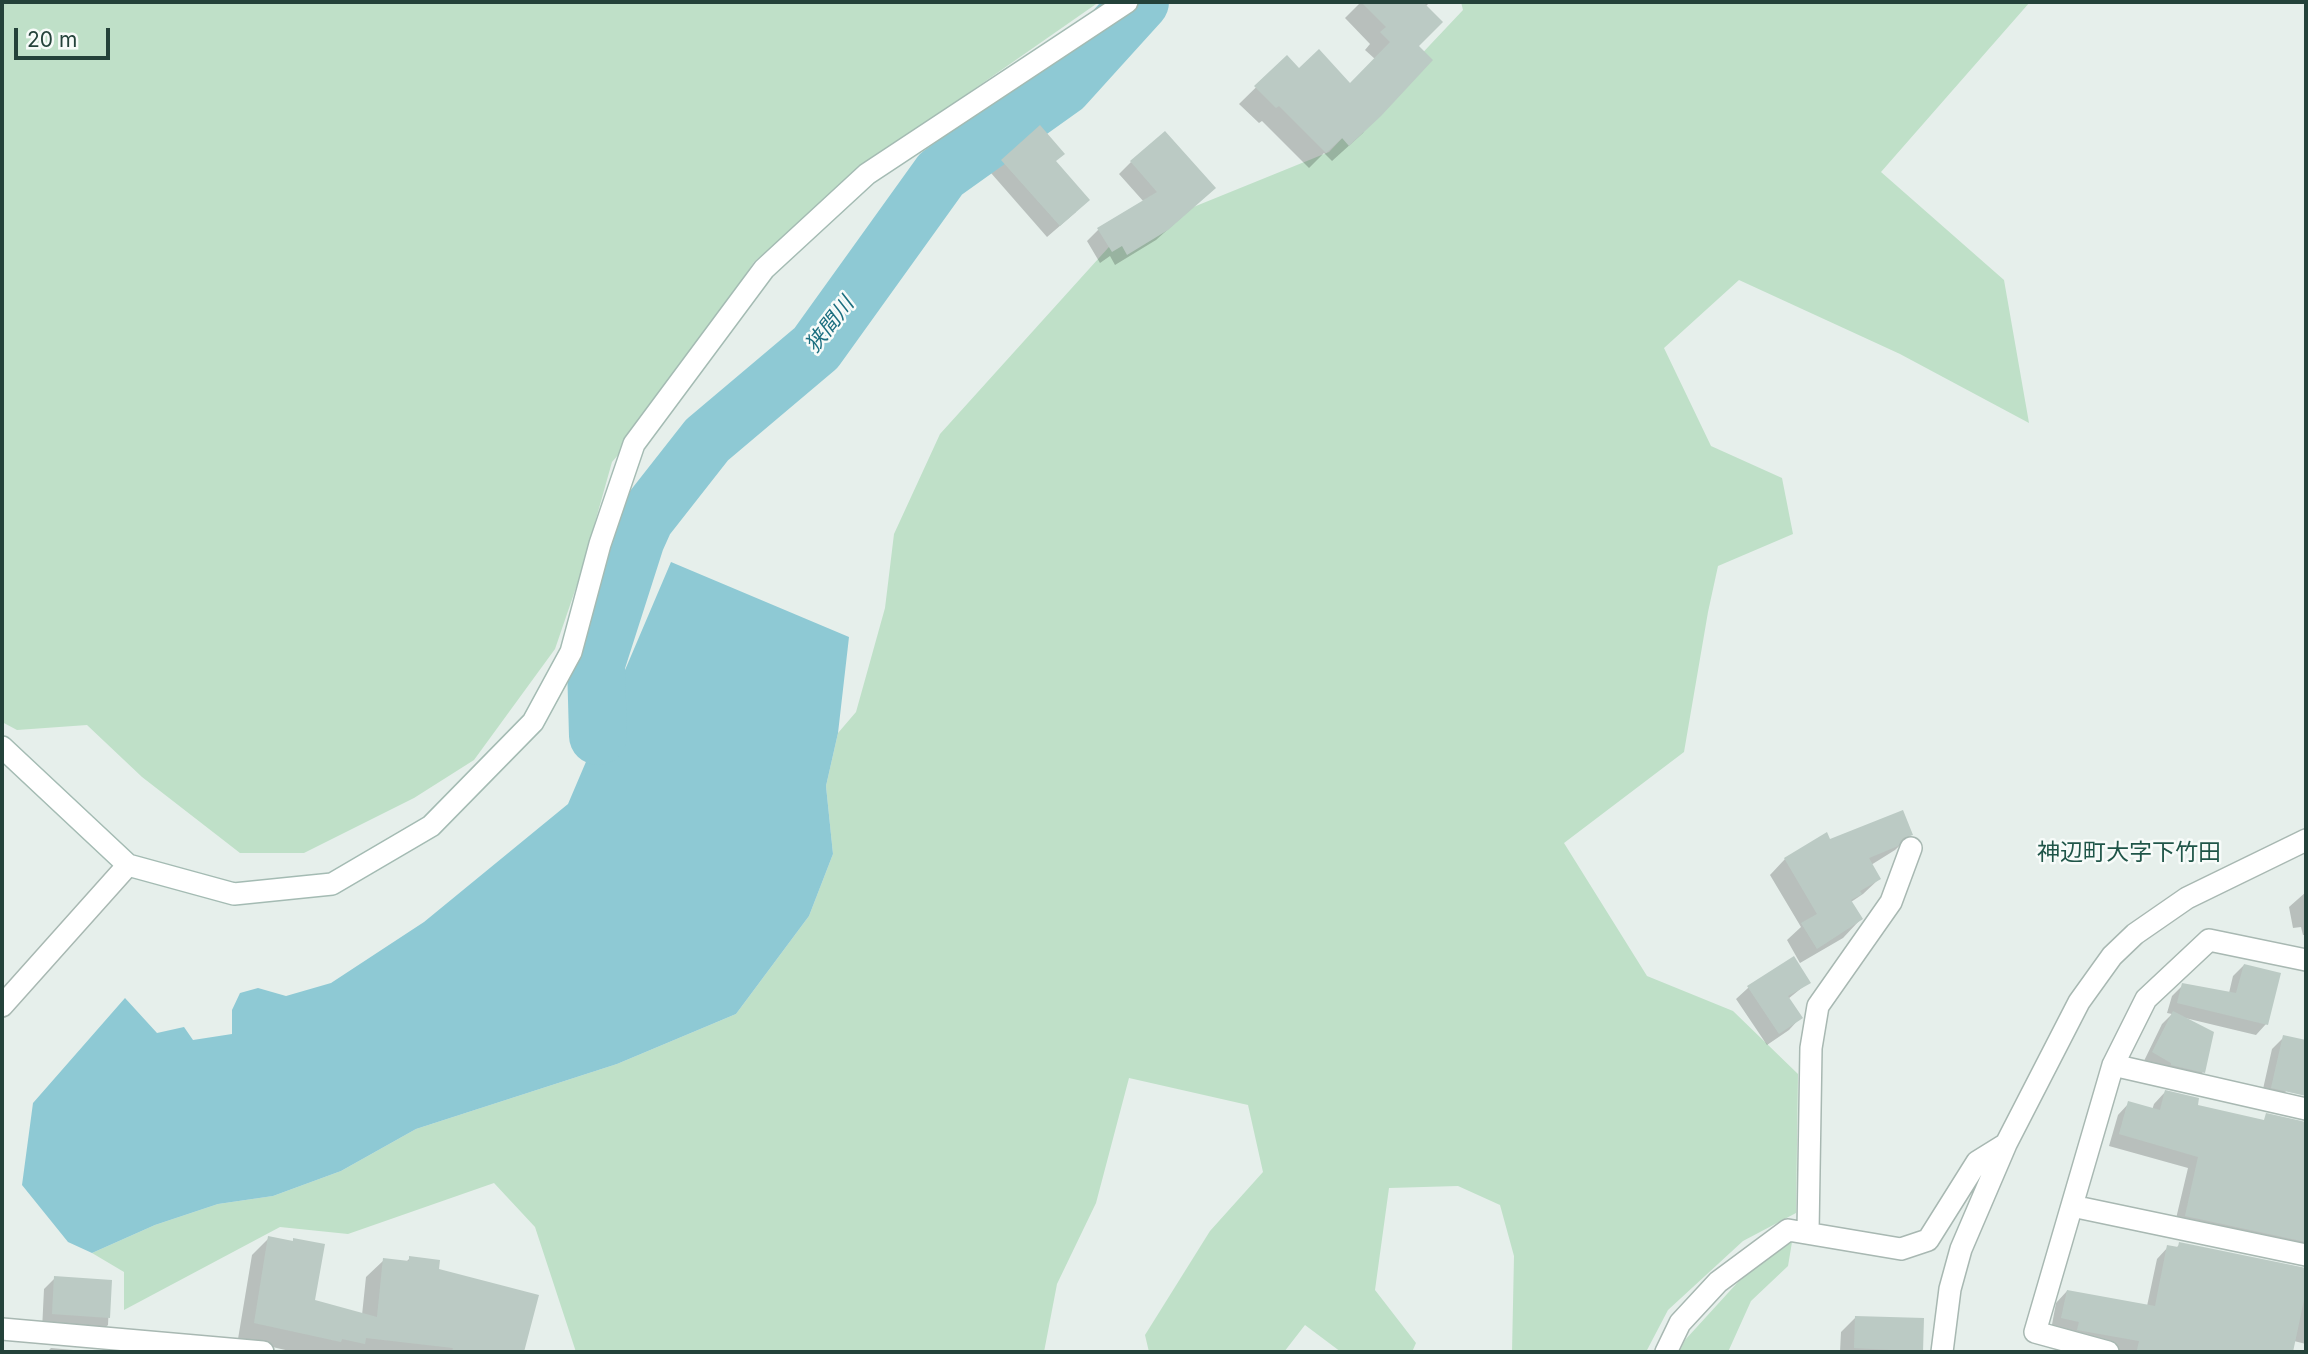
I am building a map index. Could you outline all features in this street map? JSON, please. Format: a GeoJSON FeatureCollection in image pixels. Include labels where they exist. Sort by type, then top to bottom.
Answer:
{"type":"FeatureCollection","features":[{"type":"Feature","properties":{"kind":"street"},"geometry":{"type":"LineString","coordinates":[[2,747],[128,865],[234,894],[332,884],[430,826],[533,722],[571,652],[600,544],[634,444],[764,269],[867,174],[1118,5]]}},
{"type":"Feature","properties":{"kind":"street"},"geometry":{"type":"LineString","coordinates":[[1941,1352],[1950,1289],[1961,1249],[2006,1144],[2079,1002],[2112,956],[2135,934],[2186,898],[2306,839]]}},
{"type":"Feature","properties":{"kind":"street"},"geometry":{"type":"LineString","coordinates":[[1808,1232],[1811,1048],[1818,1006],[1891,902],[1911,848]]}},
{"type":"Feature","properties":{"kind":"street"},"geometry":{"type":"LineString","coordinates":[[2,1006],[128,865]]}},
{"type":"Feature","properties":{"kind":"street"},"geometry":{"type":"LineString","coordinates":[[2108,1352],[2035,1332],[2113,1065],[2146,999],[2209,940],[2306,960]]}},
{"type":"Feature","properties":{"kind":"street"},"geometry":{"type":"LineString","coordinates":[[2113,1065],[2306,1109]]}},
{"type":"Feature","properties":{"kind":"street"},"geometry":{"type":"LineString","coordinates":[[1666,1352],[1681,1323],[1718,1282],[1788,1230],[1901,1249],[1928,1240],[1977,1162],[2006,1144]]}},
{"type":"Feature","properties":{"kind":"street"},"geometry":{"type":"LineString","coordinates":[[2072,1206],[2306,1255]]}},
{"type":"Feature","properties":{"kind":"street"},"geometry":{"type":"LineString","coordinates":[[2,1329],[263,1352]]}},
{"type":"Feature","properties":{"kind":"green space"},"geometry":{"type":"Polygon","coordinates":[[[2,2],[1099,2],[868,163],[754,262],[639,431],[612,462],[580,576],[555,649],[474,760],[414,798],[304,853],[240,853],[142,777],[87,725],[17,730],[2,722],[2,2]]]}},
{"type":"Feature","properties":{"kind":"green space"},"geometry":{"type":"Polygon","coordinates":[[[1461,2],[2030,2],[1881,172],[2004,280],[2029,423],[1900,354],[1739,280],[1664,348],[1711,446],[1782,478],[1793,534],[1718,566],[1684,752],[1564,843],[1647,976],[1733,1011],[1798,1074],[1796,1213],[1743,1241],[1668,1310],[1646,1352],[1512,1352],[1514,1256],[1500,1205],[1458,1186],[1389,1188],[1375,1290],[1416,1343],[1412,1352],[1341,1352],[1305,1325],[1284,1352],[1149,1352],[1145,1335],[1210,1231],[1263,1172],[1248,1105],[1129,1078],[1096,1203],[1057,1284],[1044,1352],[576,1352],[535,1227],[494,1183],[348,1234],[280,1227],[124,1310],[124,1272],[92,1253],[155,1225],[218,1204],[273,1196],[341,1171],[416,1129],[617,1064],[736,1014],[809,916],[833,854],[826,786],[838,733],[856,712],[885,608],[894,534],[940,434],[1117,238],[1329,152],[1463,10],[1461,2]]]}},
{"type":"Feature","properties":{"kind":"green space"},"geometry":{"type":"Polygon","coordinates":[[[1793,1236],[1788,1266],[1751,1301],[1728,1352],[1679,1352],[1685,1340],[1738,1282],[1793,1236]]]}},
{"type":"Feature","properties":{"kind":"water"},"geometry":{"type":"Polygon","coordinates":[[[671,562],[849,637],[838,733],[826,786],[833,854],[809,916],[736,1014],[617,1064],[416,1129],[341,1171],[273,1196],[218,1204],[155,1225],[92,1253],[68,1242],[22,1185],[33,1103],[125,998],[157,1033],[184,1027],[193,1040],[232,1034],[232,1010],[240,993],[258,988],[286,996],[331,983],[424,922],[568,804],[671,562]]]}},
{"type":"Feature","properties":{"kind":"building"},"geometry":{"type":"Polygon","coordinates":[[[1361,2],[1423,2],[1443,22],[1419,46],[1433,60],[1349,146],[1342,138],[1326,153],[1279,106],[1276,108],[1254,86],[1287,55],[1299,68],[1319,49],[1350,83],[1390,42],[1380,32],[1386,27],[1361,2]]]}},
{"type":"Feature","properties":{"kind":"building"},"geometry":{"type":"Polygon","coordinates":[[[1040,125],[1065,154],[1056,161],[1090,200],[1060,226],[1001,160],[1040,125]]]}},
{"type":"Feature","properties":{"kind":"building"},"geometry":{"type":"Polygon","coordinates":[[[1165,131],[1216,188],[1168,230],[1127,255],[1122,246],[1112,252],[1097,228],[1157,192],[1130,161],[1165,131]]]}},
{"type":"Feature","properties":{"kind":"building"},"geometry":{"type":"Polygon","coordinates":[[[1903,810],[1913,835],[1903,838],[1898,846],[1869,858],[1881,879],[1860,891],[1862,894],[1851,900],[1863,919],[1817,949],[1801,923],[1817,914],[1784,858],[1827,832],[1830,839],[1903,810]]]}},
{"type":"Feature","properties":{"kind":"building"},"geometry":{"type":"Polygon","coordinates":[[[1794,956],[1811,983],[1788,996],[1803,1018],[1779,1034],[1747,986],[1794,956]]]}},
{"type":"Feature","properties":{"kind":"building"},"geometry":{"type":"Polygon","coordinates":[[[2244,964],[2281,973],[2268,1025],[2177,1003],[2182,983],[2236,993],[2244,964]]]}},
{"type":"Feature","properties":{"kind":"building"},"geometry":{"type":"Polygon","coordinates":[[[2173,1011],[2214,1032],[2205,1073],[2171,1065],[2152,1052],[2173,1011]]]}},
{"type":"Feature","properties":{"kind":"building"},"geometry":{"type":"Polygon","coordinates":[[[2283,1035],[2306,1040],[2306,1096],[2271,1088],[2283,1035]]]}},
{"type":"Feature","properties":{"kind":"building"},"geometry":{"type":"Polygon","coordinates":[[[2165,1090],[2199,1098],[2198,1105],[2264,1120],[2266,1113],[2306,1122],[2306,1242],[2185,1216],[2198,1157],[2119,1134],[2128,1101],[2160,1110],[2165,1090]]]}},
{"type":"Feature","properties":{"kind":"building"},"geometry":{"type":"Polygon","coordinates":[[[268,1236],[325,1244],[315,1300],[377,1317],[383,1258],[409,1261],[409,1256],[440,1260],[439,1269],[539,1295],[524,1352],[452,1352],[453,1348],[366,1338],[365,1344],[342,1339],[341,1342],[254,1323],[268,1236]]]}},
{"type":"Feature","properties":{"kind":"building"},"geometry":{"type":"Polygon","coordinates":[[[2179,1242],[2306,1268],[2306,1290],[2293,1352],[2137,1350],[2139,1341],[2077,1330],[2079,1322],[2061,1318],[2067,1290],[2155,1306],[2167,1245],[2178,1247],[2179,1242]]]}},
{"type":"Feature","properties":{"kind":"building"},"geometry":{"type":"Polygon","coordinates":[[[54,1276],[112,1280],[110,1318],[52,1314],[54,1276]]]}},
{"type":"Feature","properties":{"kind":"building"},"geometry":{"type":"Polygon","coordinates":[[[1855,1316],[1924,1318],[1923,1352],[1854,1348],[1855,1316]]]}},
{"type":"Feature","properties":{"kind":"waterway","name":"狭間川"},"geometry":{"type":"LineString","coordinates":[[598,736],[596,664],[636,539],[645,519],[707,440],[816,348],[941,174],[1063,87],[1140,2]]}},
{"type":"Feature","properties":{"kind":"district","name":"神辺町大字下竹田"},"geometry":{"type":"Point","coordinates":[2129,853]}}]}
